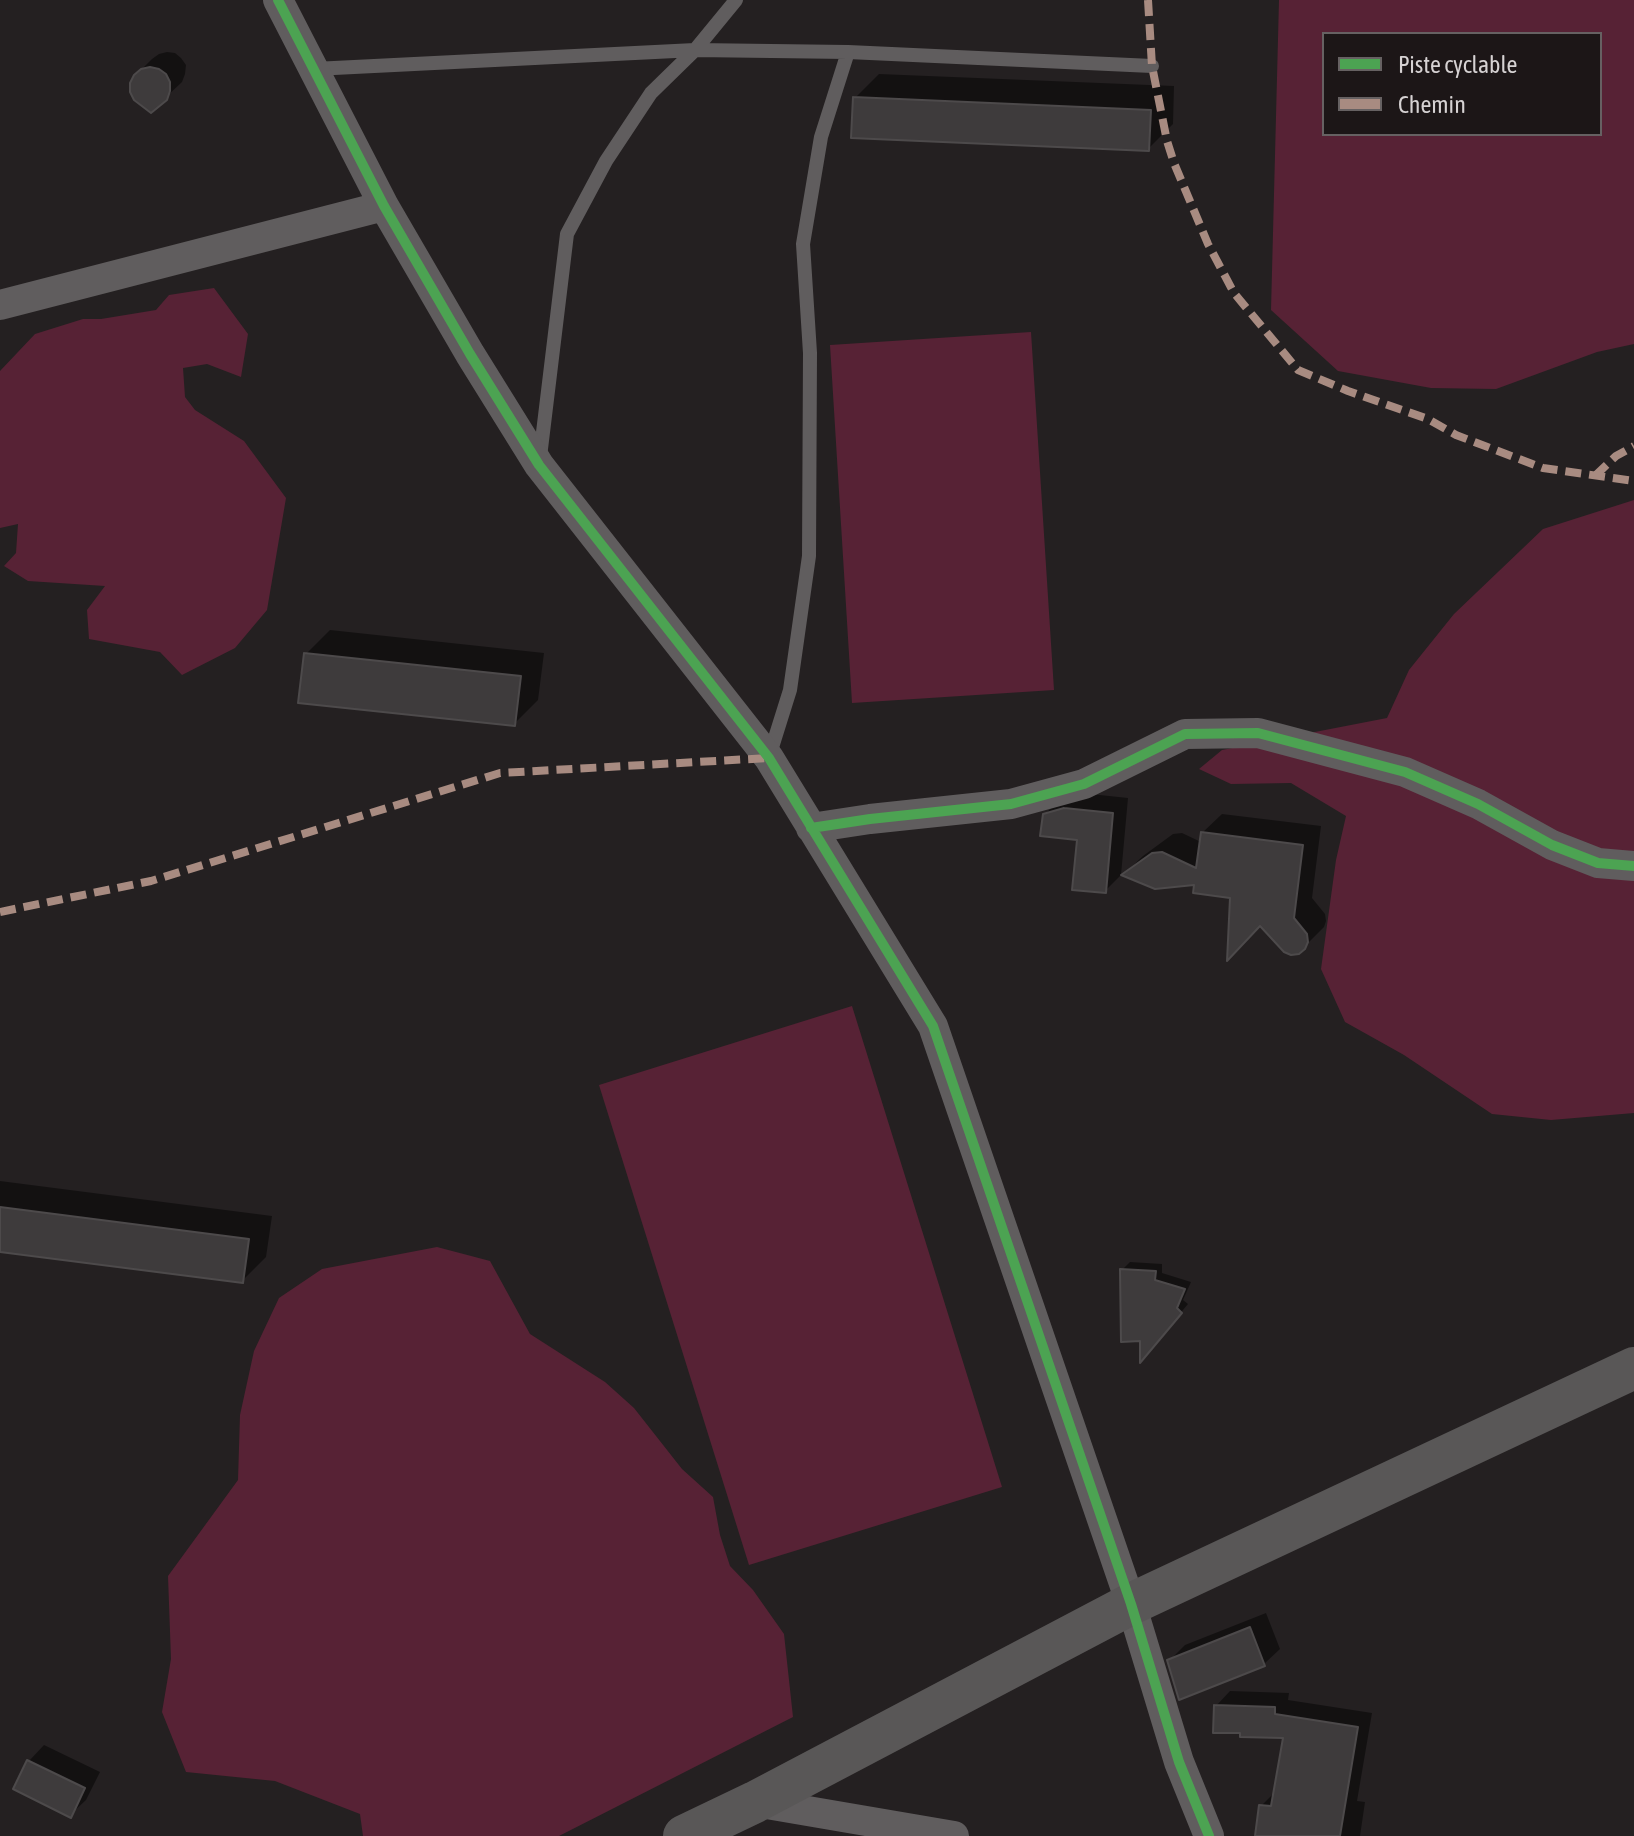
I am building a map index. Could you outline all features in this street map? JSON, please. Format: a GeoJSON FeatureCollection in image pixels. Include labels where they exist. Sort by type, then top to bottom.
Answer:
{"type":"FeatureCollection","features":[{"type":"Feature","properties":{"kind":"main road"},"geometry":{"type":"LineString","coordinates":[[684,1836],[755,1802],[1131,1604],[1634,1368]]}},
{"type":"Feature","properties":{"kind":"street"},"geometry":{"type":"LineString","coordinates":[[278,0],[384,206],[539,465],[769,758],[933,1026],[1131,1604],[1179,1762],[1209,1836]]}},
{"type":"Feature","properties":{"kind":"street"},"geometry":{"type":"LineString","coordinates":[[0,305],[384,206]]}},
{"type":"Feature","properties":{"kind":"street"},"geometry":{"type":"LineString","coordinates":[[811,828],[1011,804],[1084,784],[1185,734],[1258,733],[1405,772],[1478,804],[1552,845],[1598,863],[1634,866]]}},
{"type":"Feature","properties":{"kind":"street"},"geometry":{"type":"LineString","coordinates":[[755,1802],[954,1836]]}},
{"type":"Feature","properties":{"kind":"lane"},"geometry":{"type":"LineString","coordinates":[[539,465],[567,234],[606,161],[651,93],[695,50],[736,0]]}},
{"type":"Feature","properties":{"kind":"lane"},"geometry":{"type":"LineString","coordinates":[[314,69],[695,50],[848,52],[1152,66]]}},
{"type":"Feature","properties":{"kind":"lane"},"geometry":{"type":"LineString","coordinates":[[769,758],[790,690],[809,556],[810,353],[803,244],[821,137],[848,52]]}},
{"type":"Feature","properties":{"kind":"shaded area"},"geometry":{"type":"Polygon","coordinates":[[[1279,0],[1634,0],[1634,344],[1597,352],[1496,389],[1431,388],[1338,371],[1271,310],[1279,0]]]}},
{"type":"Feature","properties":{"kind":"shaded area"},"geometry":{"type":"Polygon","coordinates":[[[214,288],[248,334],[241,377],[207,364],[183,368],[185,397],[195,410],[244,441],[286,498],[267,610],[235,648],[182,675],[160,652],[89,639],[87,610],[105,586],[28,581],[4,566],[16,553],[18,524],[0,528],[0,371],[35,334],[83,319],[156,310],[169,295],[214,288]]]}},
{"type":"Feature","properties":{"kind":"shaded area"},"geometry":{"type":"Polygon","coordinates":[[[1031,332],[1054,690],[852,703],[830,345],[1031,332]]]}},
{"type":"Feature","properties":{"kind":"shaded area"},"geometry":{"type":"Polygon","coordinates":[[[1634,500],[1634,1113],[1551,1120],[1492,1114],[1404,1055],[1345,1022],[1321,969],[1336,860],[1346,816],[1291,783],[1231,784],[1199,769],[1222,750],[1387,718],[1409,670],[1454,614],[1543,529],[1634,500]]]}},
{"type":"Feature","properties":{"kind":"shaded area"},"geometry":{"type":"Polygon","coordinates":[[[852,1006],[1002,1487],[749,1565],[599,1085],[852,1006]]]}},
{"type":"Feature","properties":{"kind":"shaded area"},"geometry":{"type":"Polygon","coordinates":[[[437,1247],[490,1261],[530,1334],[605,1382],[634,1408],[682,1469],[713,1497],[730,1566],[753,1590],[784,1634],[793,1717],[559,1836],[363,1836],[360,1814],[275,1781],[186,1772],[162,1712],[171,1659],[168,1576],[238,1480],[240,1415],[254,1351],[279,1298],[322,1269],[437,1247]]]}},
{"type":"Feature","properties":{"kind":"building"},"geometry":{"type":"Polygon","coordinates":[[[150,67],[166,74],[170,82],[167,100],[151,113],[134,100],[130,92],[134,75],[150,67]]]}},
{"type":"Feature","properties":{"kind":"building"},"geometry":{"type":"Polygon","coordinates":[[[853,97],[1151,110],[1149,151],[851,138],[853,97]]]}},
{"type":"Feature","properties":{"kind":"building"},"geometry":{"type":"Polygon","coordinates":[[[304,653],[521,676],[515,726],[298,703],[304,653]]]}},
{"type":"Feature","properties":{"kind":"building"},"geometry":{"type":"Polygon","coordinates":[[[1064,808],[1113,813],[1106,893],[1072,890],[1077,840],[1040,836],[1043,814],[1064,808]]]}},
{"type":"Feature","properties":{"kind":"building"},"geometry":{"type":"Polygon","coordinates":[[[1201,832],[1303,845],[1294,918],[1307,934],[1305,949],[1299,954],[1284,952],[1260,926],[1227,961],[1230,898],[1193,893],[1194,885],[1155,889],[1121,875],[1152,853],[1162,852],[1196,868],[1201,832]]]}},
{"type":"Feature","properties":{"kind":"building"},"geometry":{"type":"Polygon","coordinates":[[[0,1207],[249,1239],[243,1283],[0,1252],[0,1207]]]}},
{"type":"Feature","properties":{"kind":"building"},"geometry":{"type":"Polygon","coordinates":[[[1120,1269],[1156,1271],[1155,1280],[1185,1289],[1177,1308],[1182,1313],[1140,1363],[1140,1341],[1121,1342],[1120,1269]]]}},
{"type":"Feature","properties":{"kind":"building"},"geometry":{"type":"Polygon","coordinates":[[[1250,1627],[1265,1666],[1179,1700],[1167,1660],[1250,1627]]]}},
{"type":"Feature","properties":{"kind":"building"},"geometry":{"type":"Polygon","coordinates":[[[1214,1705],[1275,1707],[1275,1714],[1358,1727],[1340,1836],[1255,1836],[1259,1805],[1271,1806],[1283,1738],[1213,1733],[1214,1705]]]}},
{"type":"Feature","properties":{"kind":"building"},"geometry":{"type":"Polygon","coordinates":[[[27,1760],[85,1788],[71,1818],[13,1789],[27,1760]]]}},
{"type":"Feature","properties":{"kind":"marked path"},"geometry":{"type":"LineString","coordinates":[[1148,0],[1152,66],[1174,163],[1208,244],[1234,293],[1298,370],[1428,419],[1456,435],[1543,468],[1634,481]]}},
{"type":"Feature","properties":{"kind":"marked path"},"geometry":{"type":"LineString","coordinates":[[1595,476],[1616,456],[1634,446]]}},
{"type":"Feature","properties":{"kind":"marked path"},"geometry":{"type":"LineString","coordinates":[[0,912],[151,881],[500,773],[769,758]]}},
{"type":"Feature","properties":{"kind":"cycle path"},"geometry":{"type":"LineString","coordinates":[[278,0],[384,206],[539,465],[769,758],[933,1026],[1131,1604],[1179,1762],[1209,1836]]}},
{"type":"Feature","properties":{"kind":"cycle path"},"geometry":{"type":"LineString","coordinates":[[811,828],[1011,804],[1084,784],[1185,734],[1258,733],[1405,772],[1478,804],[1552,845],[1598,863],[1634,866]]}}]}
